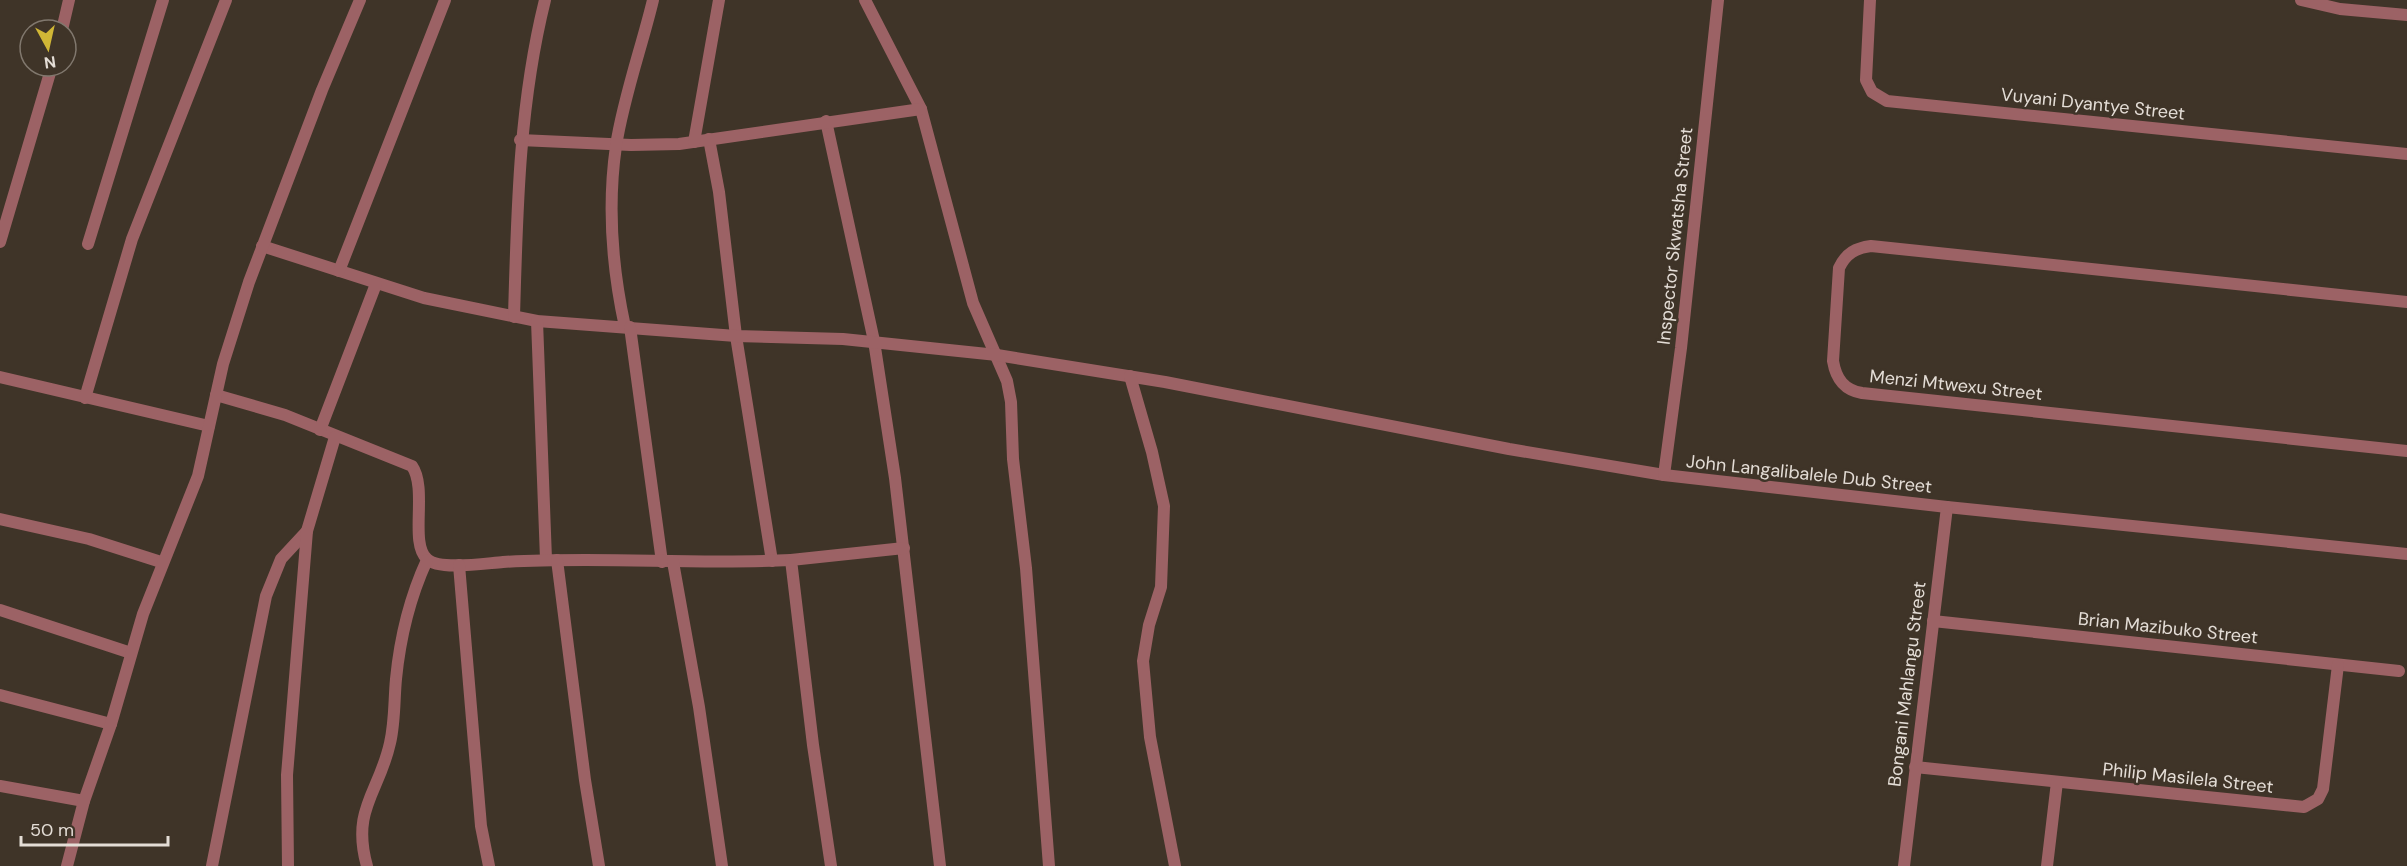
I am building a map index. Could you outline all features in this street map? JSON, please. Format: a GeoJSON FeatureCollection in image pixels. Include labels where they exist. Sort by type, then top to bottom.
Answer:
{"type":"FeatureCollection","features":[{"type":"Feature","properties":{"kind":"street"},"geometry":{"type":"LineString","coordinates":[[65,18],[69,0]]}},
{"type":"Feature","properties":{"kind":"street"},"geometry":{"type":"LineString","coordinates":[[88,244],[163,0]]}},
{"type":"Feature","properties":{"kind":"street"},"geometry":{"type":"LineString","coordinates":[[85,398],[132,239],[226,0]]}},
{"type":"Feature","properties":{"kind":"street"},"geometry":{"type":"LineString","coordinates":[[67,866],[84,801],[111,724],[130,653],[161,562],[191,497],[230,340],[262,246],[322,90],[360,0]]}},
{"type":"Feature","properties":{"kind":"street"},"geometry":{"type":"LineString","coordinates":[[339,272],[445,0]]}},
{"type":"Feature","properties":{"kind":"street"},"geometry":{"type":"LineString","coordinates":[[514,317],[520,140],[537,31],[545,0]]}},
{"type":"Feature","properties":{"kind":"street"},"geometry":{"type":"LineString","coordinates":[[654,0],[616,144],[611,227],[617,289],[628,327],[667,562],[699,707],[722,866]]}},
{"type":"Feature","properties":{"kind":"street"},"geometry":{"type":"LineString","coordinates":[[694,142],[719,0]]}},
{"type":"Feature","properties":{"kind":"street"},"geometry":{"type":"LineString","coordinates":[[865,0],[921,109],[973,303],[985,334],[998,355],[1011,402],[1013,459],[1026,568],[1049,866]]}},
{"type":"Feature","properties":{"kind":"street","name":"Inspector Skwatsha Street"},"geometry":{"type":"LineString","coordinates":[[1664,475],[1681,348],[1718,0]]}},
{"type":"Feature","properties":{"kind":"street","name":"Vuyani Dyantye Street"},"geometry":{"type":"LineString","coordinates":[[1870,0],[1866,80],[1872,92],[1887,101],[2407,154]]}},
{"type":"Feature","properties":{"kind":"street"},"geometry":{"type":"LineString","coordinates":[[2301,0],[2340,9],[2407,15]]}},
{"type":"Feature","properties":{"kind":"street"},"geometry":{"type":"LineString","coordinates":[[0,242],[48,78]]}},
{"type":"Feature","properties":{"kind":"street"},"geometry":{"type":"LineString","coordinates":[[520,140],[616,144],[694,142],[921,109]]}},
{"type":"Feature","properties":{"kind":"street"},"geometry":{"type":"LineString","coordinates":[[826,122],[873,341],[904,548],[940,866]]}},
{"type":"Feature","properties":{"kind":"street"},"geometry":{"type":"LineString","coordinates":[[709,139],[719,192],[736,336],[772,561]]}},
{"type":"Feature","properties":{"kind":"street","name":"John Langalibalele Dub Street"},"geometry":{"type":"LineString","coordinates":[[262,246],[376,284],[469,309],[537,321],[736,336],[873,341],[998,355],[1165,382],[1509,449],[1664,475],[1947,507],[2407,554]]}},
{"type":"Feature","properties":{"kind":"street","name":"Menzi Mtwexu Street"},"geometry":{"type":"LineString","coordinates":[[2407,302],[1871,246],[1853,250],[1839,267],[1833,361],[1836,375],[1845,388],[1862,393],[2407,451]]}},
{"type":"Feature","properties":{"kind":"street"},"geometry":{"type":"LineString","coordinates":[[320,430],[376,284]]}},
{"type":"Feature","properties":{"kind":"street"},"geometry":{"type":"LineString","coordinates":[[537,321],[552,559],[599,866]]}},
{"type":"Feature","properties":{"kind":"street"},"geometry":{"type":"LineString","coordinates":[[1130,376],[1152,452],[1164,506],[1161,588],[1149,625],[1143,661],[1150,737],[1175,866]]}},
{"type":"Feature","properties":{"kind":"street"},"geometry":{"type":"LineString","coordinates":[[0,377],[209,426]]}},
{"type":"Feature","properties":{"kind":"street"},"geometry":{"type":"LineString","coordinates":[[216,395],[277,412],[412,466],[419,483],[420,544],[427,560],[413,592],[408,611],[396,677],[390,743],[362,820],[362,840],[367,866]]}},
{"type":"Feature","properties":{"kind":"street"},"geometry":{"type":"LineString","coordinates":[[288,866],[287,775],[307,531],[335,437]]}},
{"type":"Feature","properties":{"kind":"street","name":"Bongani Mahlangu Street"},"geometry":{"type":"LineString","coordinates":[[1904,866],[1947,507]]}},
{"type":"Feature","properties":{"kind":"street"},"geometry":{"type":"LineString","coordinates":[[0,519],[78,536],[161,562]]}},
{"type":"Feature","properties":{"kind":"street"},"geometry":{"type":"LineString","coordinates":[[212,866],[266,596],[281,559],[307,531]]}},
{"type":"Feature","properties":{"kind":"street"},"geometry":{"type":"LineString","coordinates":[[427,560],[459,565],[552,559],[667,562],[772,561],[904,548]]}},
{"type":"Feature","properties":{"kind":"street"},"geometry":{"type":"LineString","coordinates":[[791,560],[813,745],[831,866]]}},
{"type":"Feature","properties":{"kind":"street"},"geometry":{"type":"LineString","coordinates":[[459,565],[482,826],[489,866]]}},
{"type":"Feature","properties":{"kind":"street"},"geometry":{"type":"LineString","coordinates":[[0,610],[130,653]]}},
{"type":"Feature","properties":{"kind":"street","name":"Brian Mazibuko Street"},"geometry":{"type":"LineString","coordinates":[[1933,621],[2400,671]]}},
{"type":"Feature","properties":{"kind":"street","name":"Philip Masilela Street"},"geometry":{"type":"LineString","coordinates":[[1915,766],[2293,807],[2312,803],[2318,799],[2324,789],[2338,665]]}},
{"type":"Feature","properties":{"kind":"street"},"geometry":{"type":"LineString","coordinates":[[0,695],[111,724]]}},
{"type":"Feature","properties":{"kind":"street"},"geometry":{"type":"LineString","coordinates":[[2047,866],[2057,782]]}},
{"type":"Feature","properties":{"kind":"street"},"geometry":{"type":"LineString","coordinates":[[0,786],[84,801]]}}]}
